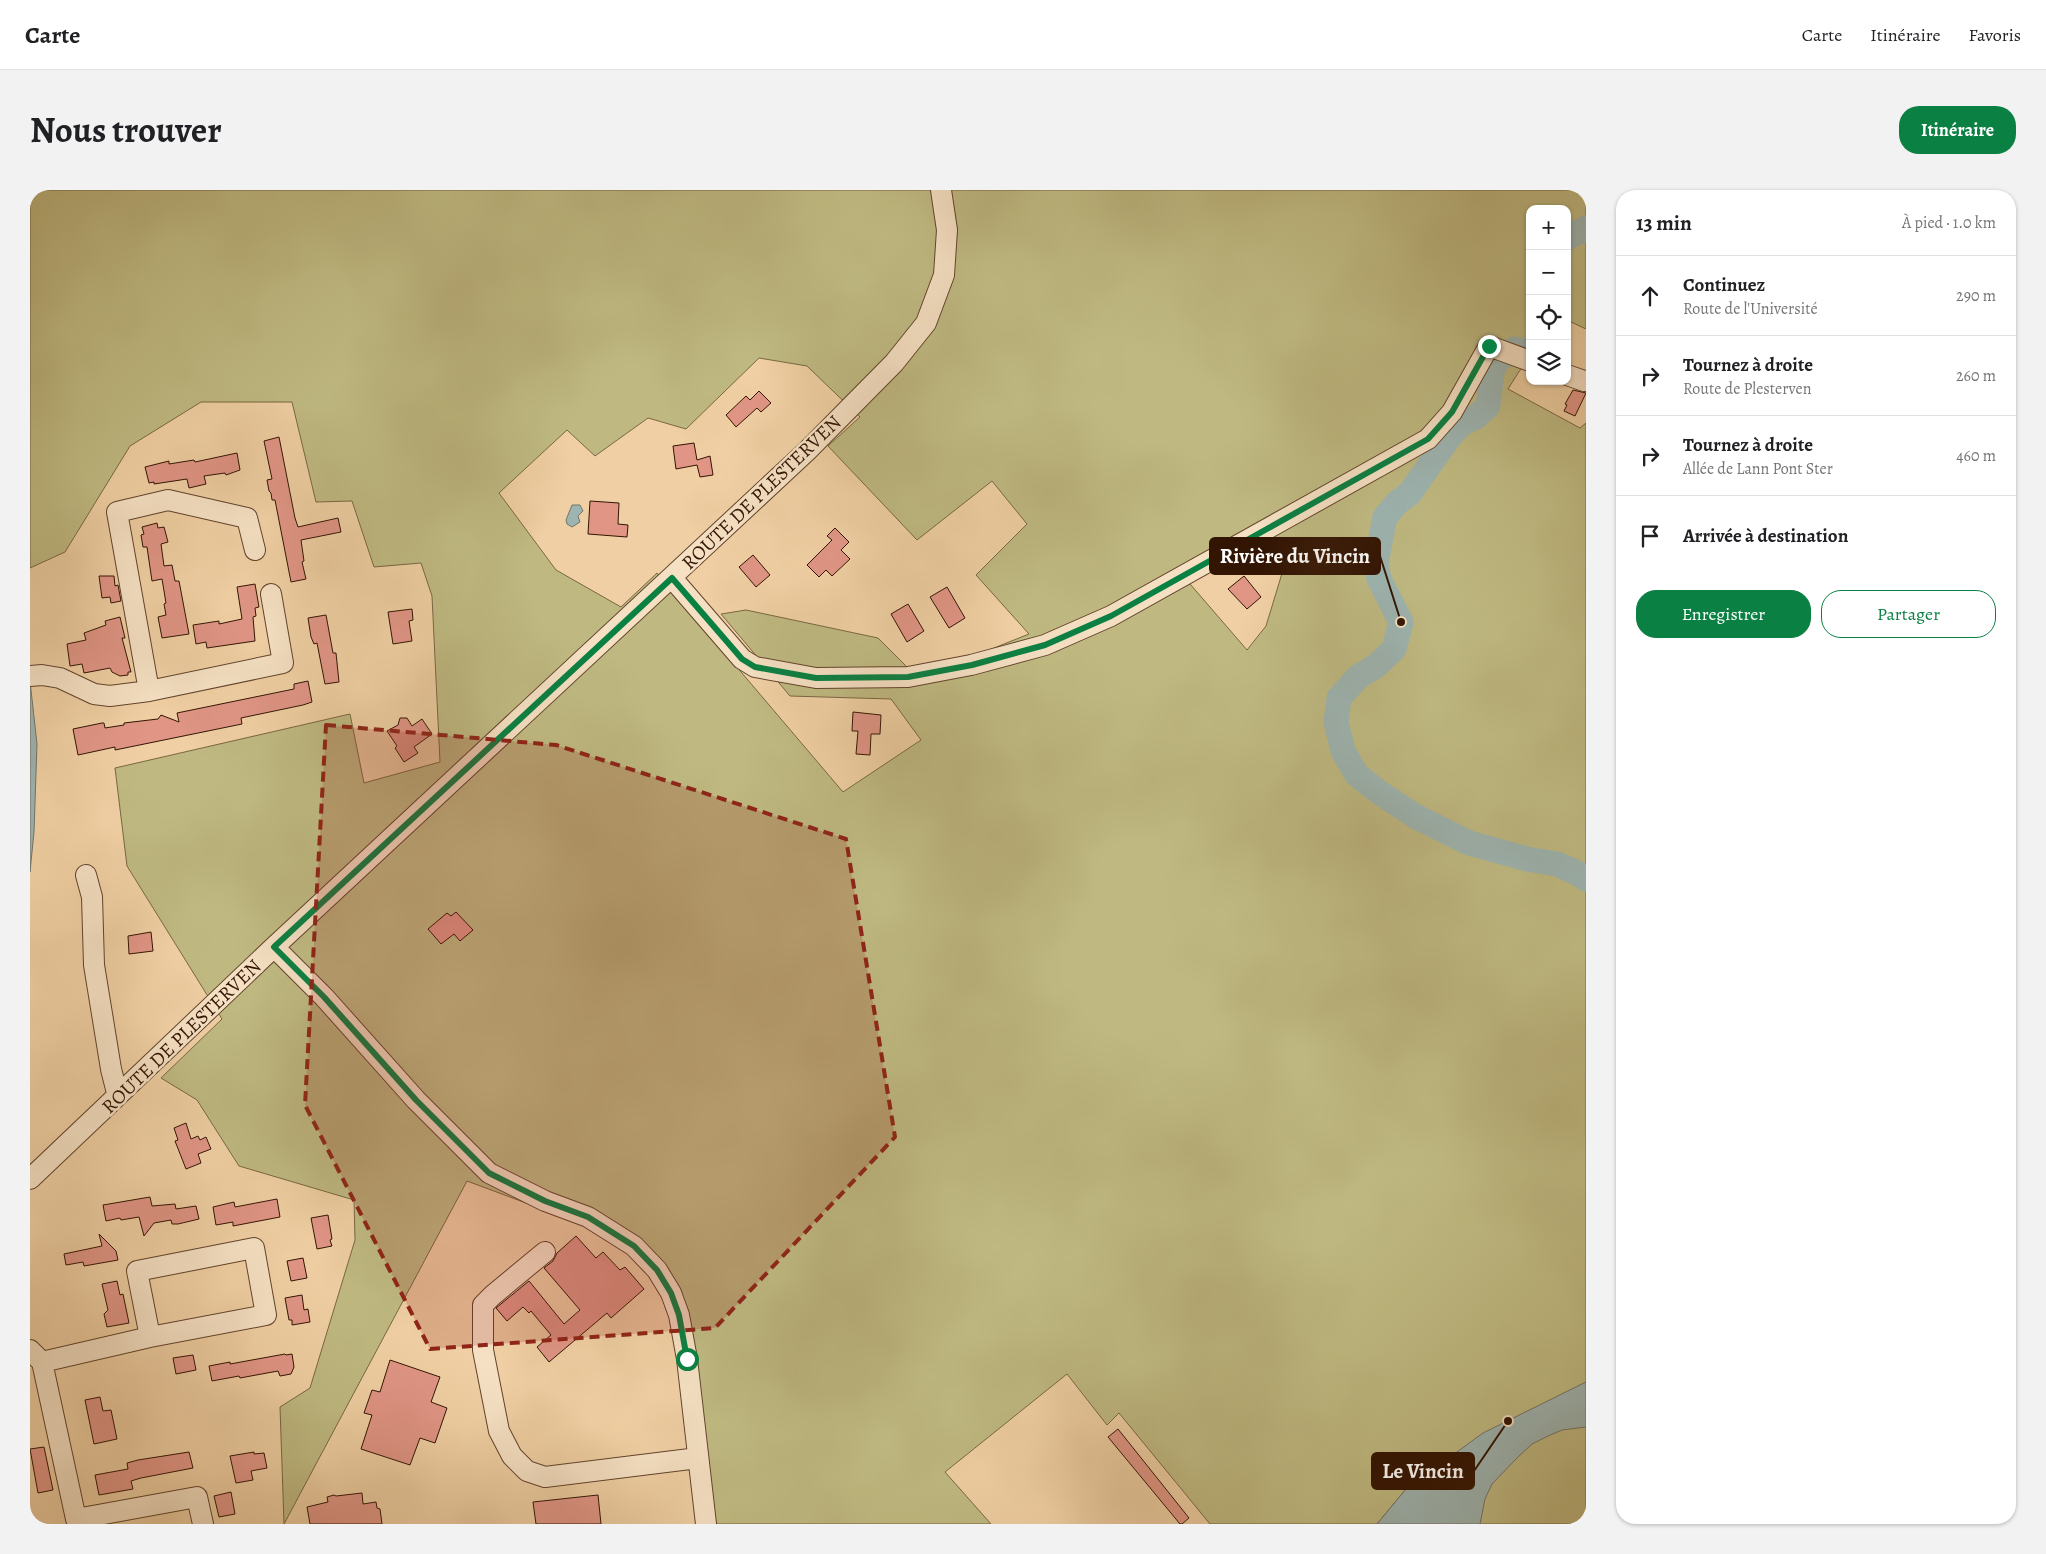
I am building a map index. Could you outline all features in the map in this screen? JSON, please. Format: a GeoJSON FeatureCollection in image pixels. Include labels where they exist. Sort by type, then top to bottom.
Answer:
{"type":"FeatureCollection","features":[{"type":"Feature","properties":{"kind":"street","name":"ROUTE DE PLESTERVEN"},"geometry":{"type":"LineString","coordinates":[[30,1179],[274,947],[807,451],[894,363],[926,323],[944,275],[947,230],[941,190]]}},
{"type":"Feature","properties":{"kind":"street"},"geometry":{"type":"LineString","coordinates":[[672,578],[742,659],[755,667],[816,678],[908,677],[972,665],[1045,645],[1111,616],[1428,439],[1452,412],[1489,346],[1515,355]]}},
{"type":"Feature","properties":{"kind":"street"},"geometry":{"type":"LineString","coordinates":[[149,691],[118,512],[168,500],[247,518],[255,550]]}},
{"type":"Feature","properties":{"kind":"street"},"geometry":{"type":"LineString","coordinates":[[30,676],[42,675],[60,678],[94,694],[110,696],[149,691],[283,663],[271,594]]}},
{"type":"Feature","properties":{"kind":"street"},"geometry":{"type":"LineString","coordinates":[[86,875],[92,897],[94,965],[111,1069],[116,1088],[120,1093]]}},
{"type":"Feature","properties":{"kind":"street"},"geometry":{"type":"LineString","coordinates":[[274,947],[324,997],[416,1100],[489,1173],[545,1201],[588,1217],[634,1246],[657,1270],[671,1293],[679,1315],[687,1359],[706,1524]]}},
{"type":"Feature","properties":{"kind":"street"},"geometry":{"type":"LineString","coordinates":[[150,1337],[137,1271],[254,1248],[266,1315],[150,1337],[36,1356],[76,1519],[131,1517],[197,1497],[203,1524]]}},
{"type":"Feature","properties":{"kind":"street"},"geometry":{"type":"LineString","coordinates":[[545,1252],[493,1295],[483,1306],[483,1350],[499,1431],[512,1456],[527,1471],[545,1478],[698,1458]]}},
{"type":"Feature","properties":{"kind":"highlighted area"},"geometry":{"type":"Polygon","coordinates":[[[326,725],[556,745],[846,839],[895,1137],[715,1328],[430,1349],[305,1105],[326,725]]]}},
{"type":"Feature","properties":{"kind":"shaded area"},"geometry":{"type":"Polygon","coordinates":[[[30,190],[1586,190],[1586,329],[1571,322],[1571,205],[1526,205],[1526,366],[1520,370],[1508,389],[1580,428],[1586,423],[1586,1524],[1390,1524],[1406,1489],[1377,1524],[1210,1524],[1119,1413],[1107,1425],[1067,1374],[945,1472],[991,1524],[703,1524],[677,1327],[654,1275],[601,1231],[467,1181],[284,1524],[280,1407],[310,1388],[355,1240],[354,1200],[239,1166],[197,1100],[161,1078],[222,1019],[127,866],[115,768],[350,714],[364,783],[440,762],[432,596],[421,563],[374,567],[352,501],[316,502],[292,402],[201,402],[130,446],[65,552],[30,568],[30,190]],[[759,358],[686,429],[648,418],[595,456],[567,430],[499,493],[556,570],[621,607],[657,573],[843,792],[921,740],[891,699],[790,696],[721,614],[746,610],[878,638],[908,668],[984,652],[1029,634],[976,575],[1027,524],[992,481],[917,540],[828,446],[860,417],[807,366],[759,358]],[[1257,528],[1178,570],[1247,650],[1266,626],[1287,557],[1257,528]]]}},
{"type":"Feature","properties":{"kind":"water"},"geometry":{"type":"Polygon","coordinates":[[[572,505],[580,505],[583,511],[578,516],[580,522],[572,527],[567,524],[566,520],[572,505]]]}},
{"type":"Feature","properties":{"kind":"water"},"geometry":{"type":"Polygon","coordinates":[[[30,681],[37,744],[34,832],[30,872],[30,681]]]}},
{"type":"Feature","properties":{"kind":"water"},"geometry":{"type":"Polygon","coordinates":[[[1586,1382],[1586,1427],[1562,1430],[1532,1444],[1492,1484],[1485,1499],[1480,1524],[1377,1524],[1406,1489],[1483,1433],[1586,1382]]]}},
{"type":"Feature","properties":{"kind":"building"},"geometry":{"type":"Polygon","coordinates":[[[1573,390],[1586,393],[1575,416],[1564,411],[1567,405],[1565,404],[1573,390]]]}},
{"type":"Feature","properties":{"kind":"building"},"geometry":{"type":"Polygon","coordinates":[[[759,391],[771,403],[761,412],[757,408],[736,427],[726,415],[746,396],[750,400],[759,391]]]}},
{"type":"Feature","properties":{"kind":"building"},"geometry":{"type":"Polygon","coordinates":[[[279,437],[298,527],[338,518],[341,532],[301,540],[304,561],[302,562],[306,579],[291,582],[275,500],[272,500],[267,480],[272,479],[264,441],[279,437]]]}},
{"type":"Feature","properties":{"kind":"building"},"geometry":{"type":"Polygon","coordinates":[[[694,443],[697,460],[710,456],[713,475],[700,477],[697,465],[676,469],[673,446],[694,443]]]}},
{"type":"Feature","properties":{"kind":"building"},"geometry":{"type":"Polygon","coordinates":[[[237,453],[240,470],[226,475],[225,473],[204,476],[206,484],[189,488],[187,479],[154,484],[154,482],[149,483],[145,467],[169,461],[169,464],[194,460],[195,462],[237,453]]]}},
{"type":"Feature","properties":{"kind":"building"},"geometry":{"type":"Polygon","coordinates":[[[590,501],[619,503],[618,524],[628,525],[627,537],[588,534],[590,501]]]}},
{"type":"Feature","properties":{"kind":"building"},"geometry":{"type":"Polygon","coordinates":[[[157,523],[158,528],[164,527],[168,542],[161,544],[164,566],[172,565],[175,581],[179,581],[189,634],[162,638],[158,617],[166,615],[164,604],[166,603],[162,579],[152,581],[147,547],[143,547],[141,535],[144,534],[142,527],[157,523]]]}},
{"type":"Feature","properties":{"kind":"building"},"geometry":{"type":"Polygon","coordinates":[[[835,528],[849,542],[841,550],[850,559],[832,576],[826,570],[819,577],[807,565],[832,540],[827,536],[835,528]]]}},
{"type":"Feature","properties":{"kind":"building"},"geometry":{"type":"Polygon","coordinates":[[[753,555],[770,575],[756,587],[739,567],[753,555]]]}},
{"type":"Feature","properties":{"kind":"building"},"geometry":{"type":"Polygon","coordinates":[[[99,576],[114,576],[115,586],[118,585],[121,601],[111,603],[110,597],[102,598],[99,576]]]}},
{"type":"Feature","properties":{"kind":"building"},"geometry":{"type":"Polygon","coordinates":[[[1244,576],[1261,597],[1247,609],[1228,589],[1244,576]]]}},
{"type":"Feature","properties":{"kind":"building"},"geometry":{"type":"Polygon","coordinates":[[[255,584],[259,607],[255,608],[256,616],[253,617],[255,641],[207,648],[206,642],[196,644],[193,625],[219,621],[219,624],[242,619],[237,587],[255,584]]]}},
{"type":"Feature","properties":{"kind":"building"},"geometry":{"type":"Polygon","coordinates":[[[947,587],[965,618],[949,628],[930,597],[947,587]]]}},
{"type":"Feature","properties":{"kind":"building"},"geometry":{"type":"Polygon","coordinates":[[[908,604],[924,631],[907,642],[891,614],[908,604]]]}},
{"type":"Feature","properties":{"kind":"building"},"geometry":{"type":"Polygon","coordinates":[[[412,609],[413,620],[409,621],[412,641],[393,644],[388,612],[412,609]]]}},
{"type":"Feature","properties":{"kind":"building"},"geometry":{"type":"Polygon","coordinates":[[[326,615],[333,653],[336,653],[339,682],[325,684],[317,643],[314,644],[311,637],[308,618],[326,615]]]}},
{"type":"Feature","properties":{"kind":"building"},"geometry":{"type":"Polygon","coordinates":[[[120,617],[125,638],[122,638],[131,672],[128,672],[128,675],[120,676],[112,672],[110,668],[84,673],[82,664],[70,666],[67,644],[86,640],[84,633],[106,625],[105,621],[120,617]]]}},
{"type":"Feature","properties":{"kind":"building"},"geometry":{"type":"Polygon","coordinates":[[[308,681],[312,702],[303,705],[241,718],[242,724],[115,750],[115,747],[78,755],[73,729],[102,723],[104,723],[105,728],[124,725],[124,723],[158,719],[161,715],[179,722],[177,713],[294,689],[294,684],[308,681]]]}},
{"type":"Feature","properties":{"kind":"building"},"geometry":{"type":"Polygon","coordinates":[[[853,712],[881,715],[880,734],[871,734],[870,755],[856,754],[858,731],[852,731],[853,712]]]}},
{"type":"Feature","properties":{"kind":"building"},"geometry":{"type":"Polygon","coordinates":[[[400,718],[407,718],[412,726],[422,719],[432,734],[414,747],[418,753],[404,762],[395,748],[397,746],[387,731],[398,725],[400,718]]]}},
{"type":"Feature","properties":{"kind":"building"},"geometry":{"type":"Polygon","coordinates":[[[456,912],[473,930],[460,941],[454,934],[441,944],[428,929],[447,913],[451,916],[456,912]]]}},
{"type":"Feature","properties":{"kind":"building"},"geometry":{"type":"Polygon","coordinates":[[[151,932],[153,951],[129,954],[128,936],[151,932]]]}},
{"type":"Feature","properties":{"kind":"building"},"geometry":{"type":"Polygon","coordinates":[[[186,1123],[191,1139],[198,1136],[200,1140],[206,1137],[211,1149],[198,1154],[201,1163],[186,1169],[175,1141],[178,1140],[174,1128],[186,1123]]]}},
{"type":"Feature","properties":{"kind":"building"},"geometry":{"type":"Polygon","coordinates":[[[150,1197],[152,1206],[175,1204],[176,1209],[196,1206],[199,1219],[178,1224],[172,1224],[171,1220],[154,1223],[144,1236],[139,1217],[106,1221],[103,1205],[150,1197]]]}},
{"type":"Feature","properties":{"kind":"building"},"geometry":{"type":"Polygon","coordinates":[[[277,1199],[280,1217],[233,1226],[233,1222],[216,1225],[213,1207],[234,1202],[235,1207],[277,1199]]]}},
{"type":"Feature","properties":{"kind":"building"},"geometry":{"type":"Polygon","coordinates":[[[328,1215],[332,1246],[317,1249],[311,1218],[328,1215]]]}},
{"type":"Feature","properties":{"kind":"building"},"geometry":{"type":"Polygon","coordinates":[[[99,1234],[116,1251],[118,1260],[84,1266],[83,1262],[66,1265],[64,1254],[102,1246],[99,1234]]]}},
{"type":"Feature","properties":{"kind":"building"},"geometry":{"type":"Polygon","coordinates":[[[576,1236],[596,1258],[603,1252],[620,1270],[625,1267],[644,1289],[611,1318],[607,1313],[549,1362],[537,1347],[551,1335],[531,1311],[529,1313],[523,1307],[507,1321],[496,1308],[529,1281],[564,1324],[580,1310],[544,1268],[576,1236]]]}},
{"type":"Feature","properties":{"kind":"building"},"geometry":{"type":"Polygon","coordinates":[[[303,1258],[307,1278],[291,1281],[287,1261],[303,1258]]]}},
{"type":"Feature","properties":{"kind":"building"},"geometry":{"type":"Polygon","coordinates":[[[117,1281],[120,1295],[123,1294],[129,1323],[107,1327],[104,1314],[108,1310],[102,1284],[117,1281]]]}},
{"type":"Feature","properties":{"kind":"building"},"geometry":{"type":"Polygon","coordinates":[[[302,1295],[304,1310],[308,1309],[310,1322],[292,1325],[292,1320],[289,1320],[285,1298],[302,1295]]]}},
{"type":"Feature","properties":{"kind":"building"},"geometry":{"type":"Polygon","coordinates":[[[292,1354],[294,1367],[291,1374],[280,1376],[278,1371],[212,1381],[209,1366],[292,1354]]]}},
{"type":"Feature","properties":{"kind":"building"},"geometry":{"type":"Polygon","coordinates":[[[193,1355],[196,1370],[176,1374],[173,1358],[193,1355]]]}},
{"type":"Feature","properties":{"kind":"building"},"geometry":{"type":"Polygon","coordinates":[[[390,1360],[440,1377],[431,1402],[447,1408],[435,1443],[420,1438],[410,1465],[361,1449],[372,1415],[364,1413],[372,1390],[380,1392],[390,1360]]]}},
{"type":"Feature","properties":{"kind":"building"},"geometry":{"type":"Polygon","coordinates":[[[100,1397],[103,1411],[111,1410],[117,1439],[94,1444],[85,1400],[100,1397]]]}},
{"type":"Feature","properties":{"kind":"building"},"geometry":{"type":"Polygon","coordinates":[[[1118,1429],[1189,1518],[1182,1524],[1180,1524],[1108,1437],[1118,1429]]]}},
{"type":"Feature","properties":{"kind":"building"},"geometry":{"type":"Polygon","coordinates":[[[44,1447],[53,1490],[38,1493],[30,1449],[44,1447]]]}},
{"type":"Feature","properties":{"kind":"building"},"geometry":{"type":"Polygon","coordinates":[[[189,1452],[193,1468],[141,1478],[131,1481],[133,1489],[99,1495],[95,1475],[128,1469],[127,1463],[138,1460],[189,1452]]]}},
{"type":"Feature","properties":{"kind":"building"},"geometry":{"type":"Polygon","coordinates":[[[254,1452],[254,1454],[264,1453],[267,1468],[251,1471],[253,1480],[236,1483],[230,1456],[254,1452]]]}},
{"type":"Feature","properties":{"kind":"building"},"geometry":{"type":"Polygon","coordinates":[[[231,1492],[235,1514],[219,1517],[214,1496],[231,1492]]]}},
{"type":"Feature","properties":{"kind":"building"},"geometry":{"type":"Polygon","coordinates":[[[362,1493],[363,1504],[376,1502],[377,1508],[380,1509],[382,1524],[310,1524],[307,1507],[328,1502],[327,1497],[334,1495],[362,1493]]]}},
{"type":"Feature","properties":{"kind":"building"},"geometry":{"type":"Polygon","coordinates":[[[598,1495],[601,1524],[536,1524],[533,1502],[598,1495]]]}},
{"type":"Feature","properties":{"kind":"waterway"},"geometry":{"type":"LineString","coordinates":[[1571,236],[1586,228]]}},
{"type":"Feature","properties":{"kind":"waterway"},"geometry":{"type":"LineString","coordinates":[[1526,352],[1514,349],[1497,361],[1492,372],[1488,406],[1476,417],[1463,423],[1450,436],[1410,493],[1397,503],[1385,517],[1376,563],[1379,579],[1401,622],[1394,649],[1376,666],[1358,677],[1339,698],[1336,722],[1343,751],[1357,775],[1415,816],[1469,843],[1527,859],[1557,864],[1586,879]]}},
{"type":"Feature","properties":{"kind":"place","name":"Rivière du Vincin"},"geometry":{"type":"Point","coordinates":[1401,622]}},
{"type":"Feature","properties":{"kind":"place","name":"Le Vincin"},"geometry":{"type":"Point","coordinates":[1508,1421]}},
{"type":"Feature","properties":{"kind":"route"},"geometry":{"type":"LineString","coordinates":[[687,1359],[679,1315],[671,1293],[657,1270],[634,1246],[588,1217],[545,1201],[489,1173],[416,1100],[324,997],[274,947],[672,578],[742,659],[755,667],[816,678],[908,677],[972,665],[1045,645],[1111,616],[1428,439],[1452,412],[1489,346]]}}]}
